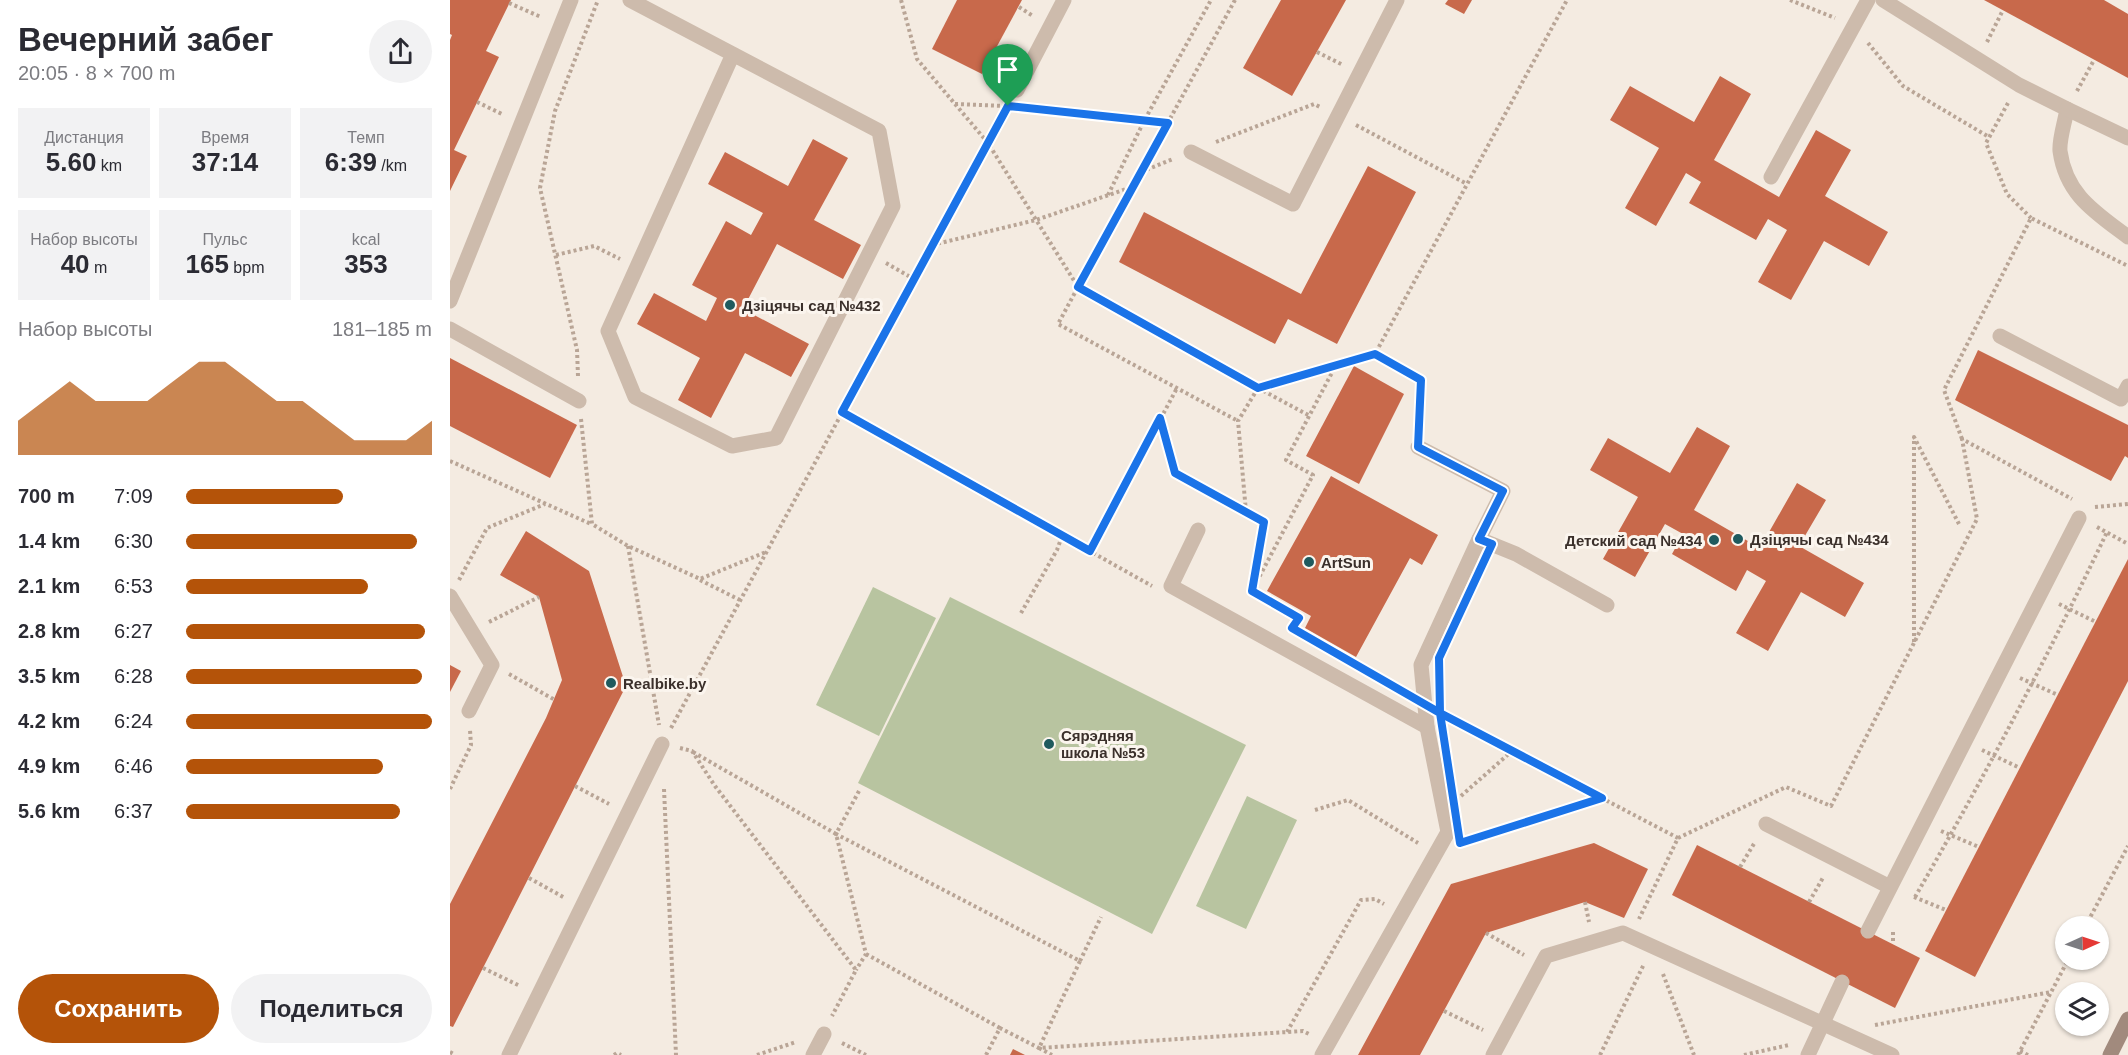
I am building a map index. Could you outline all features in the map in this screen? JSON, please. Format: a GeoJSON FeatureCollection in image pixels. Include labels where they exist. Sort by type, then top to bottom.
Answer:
{"type":"FeatureCollection","features":[{"type":"Feature","properties":{"kind":"main road"},"geometry":{"type":"LineString","coordinates":[[2110,1055],[2128,1019]]}},
{"type":"Feature","properties":{"kind":"lane"},"geometry":{"type":"LineString","coordinates":[[450,301],[571,0]]}},
{"type":"Feature","properties":{"kind":"lane"},"geometry":{"type":"LineString","coordinates":[[630,0],[733,54],[879,131],[893,207],[776,438],[732,446],[635,398],[608,331],[733,54]]}},
{"type":"Feature","properties":{"kind":"lane"},"geometry":{"type":"LineString","coordinates":[[1017,90],[1064,0]]}},
{"type":"Feature","properties":{"kind":"lane"},"geometry":{"type":"LineString","coordinates":[[1191,152],[1293,204],[1397,0]]}},
{"type":"Feature","properties":{"kind":"lane"},"geometry":{"type":"LineString","coordinates":[[1772,177],[1868,0]]}},
{"type":"Feature","properties":{"kind":"lane"},"geometry":{"type":"LineString","coordinates":[[1883,0],[2019,86],[2128,138]]}},
{"type":"Feature","properties":{"kind":"lane"},"geometry":{"type":"LineString","coordinates":[[2067,109],[2060,150],[2070,186],[2091,209],[2128,237]]}},
{"type":"Feature","properties":{"kind":"lane"},"geometry":{"type":"LineString","coordinates":[[450,329],[579,401]]}},
{"type":"Feature","properties":{"kind":"lane"},"geometry":{"type":"LineString","coordinates":[[2000,336],[2121,399],[2128,386]]}},
{"type":"Feature","properties":{"kind":"lane"},"geometry":{"type":"LineString","coordinates":[[1322,1055],[1448,832],[1426,727],[1420,665],[1503,491],[1418,447]]}},
{"type":"Feature","properties":{"kind":"lane"},"geometry":{"type":"LineString","coordinates":[[1868,931],[2083,512]]}},
{"type":"Feature","properties":{"kind":"lane"},"geometry":{"type":"LineString","coordinates":[[1198,530],[1171,586],[1426,727]]}},
{"type":"Feature","properties":{"kind":"lane"},"geometry":{"type":"LineString","coordinates":[[1479,539],[1516,554],[1607,605]]}},
{"type":"Feature","properties":{"kind":"lane"},"geometry":{"type":"LineString","coordinates":[[452,592],[492,665],[468,711]]}},
{"type":"Feature","properties":{"kind":"lane"},"geometry":{"type":"LineString","coordinates":[[509,1055],[662,744]]}},
{"type":"Feature","properties":{"kind":"lane"},"geometry":{"type":"LineString","coordinates":[[1766,824],[1890,887]]}},
{"type":"Feature","properties":{"kind":"lane"},"geometry":{"type":"LineString","coordinates":[[1492,1055],[1546,956],[1623,933],[1892,1055]]}},
{"type":"Feature","properties":{"kind":"lane"},"geometry":{"type":"LineString","coordinates":[[1808,1055],[1842,982]]}},
{"type":"Feature","properties":{"kind":"lane"},"geometry":{"type":"LineString","coordinates":[[813,1055],[824,1034]]}},
{"type":"Feature","properties":{"kind":"path"},"geometry":{"type":"LineString","coordinates":[[901,0],[917,59],[988,143],[1078,287],[1310,416]]}},
{"type":"Feature","properties":{"kind":"path"},"geometry":{"type":"LineString","coordinates":[[1108,195],[1144,121],[1211,0]]}},
{"type":"Feature","properties":{"kind":"path"},"geometry":{"type":"LineString","coordinates":[[1235,0],[1058,324],[1238,422]]}},
{"type":"Feature","properties":{"kind":"path"},"geometry":{"type":"LineString","coordinates":[[1375,354],[1567,0]]}},
{"type":"Feature","properties":{"kind":"path"},"geometry":{"type":"LineString","coordinates":[[1790,0],[1854,26],[1903,86],[1989,137]]}},
{"type":"Feature","properties":{"kind":"path"},"geometry":{"type":"LineString","coordinates":[[509,3],[561,26]]}},
{"type":"Feature","properties":{"kind":"path"},"geometry":{"type":"LineString","coordinates":[[1978,60],[2002,10]]}},
{"type":"Feature","properties":{"kind":"path"},"geometry":{"type":"LineString","coordinates":[[2067,109],[2094,60]]}},
{"type":"Feature","properties":{"kind":"path"},"geometry":{"type":"LineString","coordinates":[[2019,86],[1986,142],[2007,194],[2031,218],[2128,266]]}},
{"type":"Feature","properties":{"kind":"path"},"geometry":{"type":"LineString","coordinates":[[662,744],[1017,90]]}},
{"type":"Feature","properties":{"kind":"path"},"geometry":{"type":"LineString","coordinates":[[477,102],[522,123]]}},
{"type":"Feature","properties":{"kind":"path"},"geometry":{"type":"LineString","coordinates":[[955,104],[1008,106],[1168,123]]}},
{"type":"Feature","properties":{"kind":"path"},"geometry":{"type":"LineString","coordinates":[[932,245],[1036,220],[1133,186]]}},
{"type":"Feature","properties":{"kind":"path"},"geometry":{"type":"LineString","coordinates":[[1694,1055],[1653,946],[1637,922],[1678,838],[1786,787],[1831,806],[1977,519],[1962,439],[1944,390],[2031,218]]}},
{"type":"Feature","properties":{"kind":"path"},"geometry":{"type":"LineString","coordinates":[[556,255],[594,246],[637,268]]}},
{"type":"Feature","properties":{"kind":"path"},"geometry":{"type":"LineString","coordinates":[[869,254],[914,279]]}},
{"type":"Feature","properties":{"kind":"path"},"geometry":{"type":"LineString","coordinates":[[1246,512],[1238,422],[1258,388],[1375,354],[1421,380],[1418,447]]}},
{"type":"Feature","properties":{"kind":"path"},"geometry":{"type":"LineString","coordinates":[[1252,591],[1313,475],[1286,460],[1336,365]]}},
{"type":"Feature","properties":{"kind":"path"},"geometry":{"type":"LineString","coordinates":[[1090,551],[1177,388]]}},
{"type":"Feature","properties":{"kind":"path"},"geometry":{"type":"LineString","coordinates":[[842,412],[1153,586]]}},
{"type":"Feature","properties":{"kind":"path"},"geometry":{"type":"LineString","coordinates":[[1160,418],[1175,473],[1264,522],[1252,591]]}},
{"type":"Feature","properties":{"kind":"path"},"geometry":{"type":"LineString","coordinates":[[1914,643],[1914,437],[1959,524]]}},
{"type":"Feature","properties":{"kind":"path"},"geometry":{"type":"LineString","coordinates":[[1962,439],[2076,501]]}},
{"type":"Feature","properties":{"kind":"path"},"geometry":{"type":"LineString","coordinates":[[450,461],[592,524]]}},
{"type":"Feature","properties":{"kind":"path"},"geometry":{"type":"LineString","coordinates":[[452,592],[487,528],[546,504]]}},
{"type":"Feature","properties":{"kind":"path"},"geometry":{"type":"LineString","coordinates":[[2083,512],[2128,504]]}},
{"type":"Feature","properties":{"kind":"path"},"geometry":{"type":"LineString","coordinates":[[2083,512],[2107,532],[2128,544]]}},
{"type":"Feature","properties":{"kind":"path"},"geometry":{"type":"LineString","coordinates":[[1915,897],[1951,835],[2032,683],[2107,532]]}},
{"type":"Feature","properties":{"kind":"path"},"geometry":{"type":"LineString","coordinates":[[1021,613],[1058,550],[1062,536]]}},
{"type":"Feature","properties":{"kind":"path"},"geometry":{"type":"LineString","coordinates":[[628,546],[662,744]]}},
{"type":"Feature","properties":{"kind":"path"},"geometry":{"type":"LineString","coordinates":[[700,579],[740,600]]}},
{"type":"Feature","properties":{"kind":"path"},"geometry":{"type":"LineString","coordinates":[[1252,591],[1299,618],[1292,628],[1302,634]]}},
{"type":"Feature","properties":{"kind":"path"},"geometry":{"type":"LineString","coordinates":[[2040,594],[2096,622]]}},
{"type":"Feature","properties":{"kind":"path"},"geometry":{"type":"LineString","coordinates":[[472,631],[539,597]]}},
{"type":"Feature","properties":{"kind":"path"},"geometry":{"type":"LineString","coordinates":[[492,665],[555,700]]}},
{"type":"Feature","properties":{"kind":"path"},"geometry":{"type":"LineString","coordinates":[[2001,669],[2058,695]]}},
{"type":"Feature","properties":{"kind":"path"},"geometry":{"type":"LineString","coordinates":[[1424,705],[1678,838]]}},
{"type":"Feature","properties":{"kind":"path"},"geometry":{"type":"LineString","coordinates":[[450,789],[471,745],[468,711]]}},
{"type":"Feature","properties":{"kind":"path"},"geometry":{"type":"LineString","coordinates":[[1964,742],[2020,768]]}},
{"type":"Feature","properties":{"kind":"path"},"geometry":{"type":"LineString","coordinates":[[662,744],[692,751],[836,834],[1080,960]]}},
{"type":"Feature","properties":{"kind":"path"},"geometry":{"type":"LineString","coordinates":[[692,751],[856,970]]}},
{"type":"Feature","properties":{"kind":"path"},"geometry":{"type":"LineString","coordinates":[[1454,803],[1512,751]]}},
{"type":"Feature","properties":{"kind":"path"},"geometry":{"type":"LineString","coordinates":[[663,780],[676,1055]]}},
{"type":"Feature","properties":{"kind":"path"},"geometry":{"type":"LineString","coordinates":[[575,786],[628,814]]}},
{"type":"Feature","properties":{"kind":"path"},"geometry":{"type":"LineString","coordinates":[[824,1034],[866,954],[836,834],[859,791]]}},
{"type":"Feature","properties":{"kind":"path"},"geometry":{"type":"LineString","coordinates":[[1460,843],[1602,798]]}},
{"type":"Feature","properties":{"kind":"path"},"geometry":{"type":"LineString","coordinates":[[1315,810],[1348,800],[1421,845],[1426,837]]}},
{"type":"Feature","properties":{"kind":"path"},"geometry":{"type":"LineString","coordinates":[[1740,867],[1766,824]]}},
{"type":"Feature","properties":{"kind":"path"},"geometry":{"type":"LineString","coordinates":[[1923,824],[1979,847]]}},
{"type":"Feature","properties":{"kind":"path"},"geometry":{"type":"LineString","coordinates":[[2091,916],[2128,846]]}},
{"type":"Feature","properties":{"kind":"path"},"geometry":{"type":"LineString","coordinates":[[1809,902],[1835,859]]}},
{"type":"Feature","properties":{"kind":"path"},"geometry":{"type":"LineString","coordinates":[[529,878],[582,907]]}},
{"type":"Feature","properties":{"kind":"path"},"geometry":{"type":"LineString","coordinates":[[1890,887],[1946,910]]}},
{"type":"Feature","properties":{"kind":"path"},"geometry":{"type":"LineString","coordinates":[[1287,1032],[1361,900],[1375,899],[1388,906]]}},
{"type":"Feature","properties":{"kind":"path"},"geometry":{"type":"LineString","coordinates":[[1039,1048],[1101,917]]}},
{"type":"Feature","properties":{"kind":"path"},"geometry":{"type":"LineString","coordinates":[[1486,933],[1541,964]]}},
{"type":"Feature","properties":{"kind":"path"},"geometry":{"type":"LineString","coordinates":[[1600,1055],[1653,946]]}},
{"type":"Feature","properties":{"kind":"path"},"geometry":{"type":"LineString","coordinates":[[866,954],[1052,1055]]}},
{"type":"Feature","properties":{"kind":"path"},"geometry":{"type":"LineString","coordinates":[[483,968],[538,996]]}},
{"type":"Feature","properties":{"kind":"path"},"geometry":{"type":"LineString","coordinates":[[2028,1055],[2019,1053],[2063,970]]}},
{"type":"Feature","properties":{"kind":"path"},"geometry":{"type":"LineString","coordinates":[[1840,1031],[2051,992]]}},
{"type":"Feature","properties":{"kind":"path"},"geometry":{"type":"LineString","coordinates":[[1444,1011],[1501,1039]]}},
{"type":"Feature","properties":{"kind":"path"},"geometry":{"type":"LineString","coordinates":[[986,1055],[1000,1028]]}},
{"type":"Feature","properties":{"kind":"path"},"geometry":{"type":"LineString","coordinates":[[1039,1048],[1303,1031],[1315,1037]]}},
{"type":"Feature","properties":{"kind":"path"},"geometry":{"type":"LineString","coordinates":[[1744,1055],[1815,1040]]}},
{"type":"Feature","properties":{"kind":"path"},"geometry":{"type":"LineString","coordinates":[[450,1052],[455,1055]]}},
{"type":"Feature","properties":{"kind":"path"},"geometry":{"type":"LineString","coordinates":[[614,1055],[617,1053],[621,1055]]}},
{"type":"Feature","properties":{"kind":"green space"},"geometry":{"type":"Polygon","coordinates":[[[873,587],[936,618],[879,736],[816,705],[873,587]]]}},
{"type":"Feature","properties":{"kind":"green space"},"geometry":{"type":"Polygon","coordinates":[[[950,597],[1246,745],[1152,934],[858,783],[950,597]]]}},
{"type":"Feature","properties":{"kind":"green space"},"geometry":{"type":"Polygon","coordinates":[[[1247,796],[1297,820],[1246,929],[1196,906],[1247,796]]]}},
{"type":"Feature","properties":{"kind":"building"},"geometry":{"type":"Polygon","coordinates":[[[450,0],[511,0],[486,51],[499,57],[454,150],[467,156],[450,191],[450,40],[452,35],[450,34],[450,0]]]}},
{"type":"Feature","properties":{"kind":"building"},"geometry":{"type":"Polygon","coordinates":[[[957,0],[1022,0],[982,74],[932,49],[957,0]]]}},
{"type":"Feature","properties":{"kind":"building"},"geometry":{"type":"Polygon","coordinates":[[[1281,0],[1346,0],[1292,96],[1243,68],[1281,0]]]}},
{"type":"Feature","properties":{"kind":"building"},"geometry":{"type":"Polygon","coordinates":[[[1448,0],[1472,0],[1464,14],[1445,4],[1448,0]]]}},
{"type":"Feature","properties":{"kind":"building"},"geometry":{"type":"Polygon","coordinates":[[[1984,0],[2104,0],[2128,14],[2128,78],[1984,0]]]}},
{"type":"Feature","properties":{"kind":"building"},"geometry":{"type":"Polygon","coordinates":[[[1720,76],[1751,94],[1714,160],[1779,197],[1816,130],[1851,150],[1825,196],[1888,232],[1869,266],[1824,241],[1791,300],[1758,282],[1787,230],[1768,219],[1756,240],[1689,203],[1701,182],[1686,173],[1656,226],[1625,208],[1659,148],[1610,120],[1630,86],[1694,122],[1720,76]]]}},
{"type":"Feature","properties":{"kind":"building"},"geometry":{"type":"Polygon","coordinates":[[[813,139],[848,158],[814,220],[861,245],[843,279],[777,244],[743,309],[809,344],[791,377],[745,353],[711,418],[678,400],[700,358],[637,324],[654,293],[706,321],[717,298],[692,285],[726,221],[751,235],[763,213],[708,184],[725,152],[788,186],[813,139]]]}},
{"type":"Feature","properties":{"kind":"building"},"geometry":{"type":"Polygon","coordinates":[[[1368,166],[1416,192],[1337,344],[1288,319],[1275,344],[1119,262],[1144,212],[1301,294],[1368,166]]]}},
{"type":"Feature","properties":{"kind":"building"},"geometry":{"type":"Polygon","coordinates":[[[1978,350],[2128,425],[2128,458],[2125,456],[2111,481],[1955,400],[1978,350]]]}},
{"type":"Feature","properties":{"kind":"building"},"geometry":{"type":"Polygon","coordinates":[[[450,358],[577,425],[550,478],[450,426],[450,358]]]}},
{"type":"Feature","properties":{"kind":"building"},"geometry":{"type":"Polygon","coordinates":[[[1354,366],[1404,394],[1359,484],[1306,456],[1354,366]]]}},
{"type":"Feature","properties":{"kind":"building","name":"Детский сад №434"},"geometry":{"type":"Polygon","coordinates":[[[1697,427],[1730,446],[1694,510],[1760,548],[1797,483],[1826,500],[1799,546],[1864,583],[1845,617],[1801,592],[1768,651],[1736,633],[1766,581],[1747,570],[1736,591],[1672,554],[1683,534],[1665,524],[1635,577],[1603,559],[1638,497],[1590,470],[1608,438],[1670,473],[1697,427]]]}},
{"type":"Feature","properties":{"kind":"building"},"geometry":{"type":"Polygon","coordinates":[[[1331,476],[1438,535],[1422,565],[1410,558],[1356,657],[1305,628],[1311,616],[1267,591],[1331,476]]]}},
{"type":"Feature","properties":{"kind":"building"},"geometry":{"type":"Polygon","coordinates":[[[526,531],[589,571],[626,686],[453,1027],[450,1026],[450,904],[546,718],[562,680],[539,597],[500,575],[526,531]]]}},
{"type":"Feature","properties":{"kind":"building"},"geometry":{"type":"Polygon","coordinates":[[[2128,559],[2128,681],[1975,977],[1925,951],[2128,559]]]}},
{"type":"Feature","properties":{"kind":"building"},"geometry":{"type":"Polygon","coordinates":[[[450,665],[461,671],[450,692],[450,665]]]}},
{"type":"Feature","properties":{"kind":"building"},"geometry":{"type":"Polygon","coordinates":[[[1594,843],[1648,869],[1624,918],[1585,902],[1486,933],[1420,1055],[1358,1055],[1451,884],[1594,843]]]}},
{"type":"Feature","properties":{"kind":"building"},"geometry":{"type":"Polygon","coordinates":[[[1697,845],[1920,958],[1895,1008],[1672,895],[1697,845]]]}},
{"type":"Feature","properties":{"kind":"building"},"geometry":{"type":"Polygon","coordinates":[[[1013,1049],[1025,1055],[1010,1055],[1013,1049]]]}},
{"type":"Feature","properties":{"kind":"place","name":"Дзіцячы сад №432"},"geometry":{"type":"Point","coordinates":[730,305]}},
{"type":"Feature","properties":{"kind":"place","name":"Дзіцячы сад №434"},"geometry":{"type":"Point","coordinates":[1738,539]}},
{"type":"Feature","properties":{"kind":"place","name":"Детский сад №434"},"geometry":{"type":"Point","coordinates":[1714,540]}},
{"type":"Feature","properties":{"kind":"place","name":"ArtSun"},"geometry":{"type":"Point","coordinates":[1309,562]}},
{"type":"Feature","properties":{"kind":"place","name":"Realbike.by"},"geometry":{"type":"Point","coordinates":[611,683]}},
{"type":"Feature","properties":{"kind":"place","name":"Сярэдняя школа №53"},"geometry":{"type":"Point","coordinates":[1049,744]}},
{"type":"Feature","properties":{"kind":"route"},"geometry":{"type":"LineString","coordinates":[[1008,106],[842,412],[1090,551],[1160,418],[1175,473],[1264,522],[1252,591],[1299,618],[1292,628],[1440,713],[1460,843],[1602,798],[1440,713],[1439,658],[1492,544],[1479,539],[1503,491],[1418,447],[1421,380],[1375,354],[1258,388],[1078,287],[1168,123],[1008,106]]}}]}
